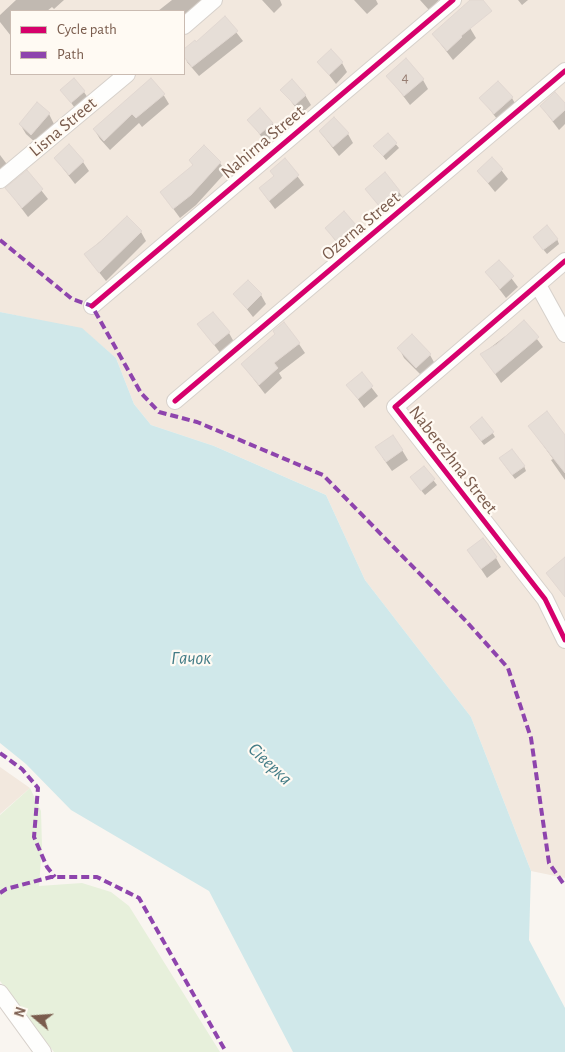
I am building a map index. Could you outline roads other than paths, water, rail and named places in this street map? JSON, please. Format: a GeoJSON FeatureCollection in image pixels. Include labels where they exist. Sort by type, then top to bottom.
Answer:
{"type":"FeatureCollection","features":[{"type":"Feature","properties":{"kind":"street"},"geometry":{"type":"LineString","coordinates":[[185,25],[214,0]]}},
{"type":"Feature","properties":{"kind":"street","name":"Nahirna Street"},"geometry":{"type":"LineString","coordinates":[[92,306],[452,0]]}},
{"type":"Feature","properties":{"kind":"street","name":"Ozerna Street"},"geometry":{"type":"LineString","coordinates":[[175,401],[565,71]]}},
{"type":"Feature","properties":{"kind":"street","name":"Lisna Street"},"geometry":{"type":"LineString","coordinates":[[0,180],[125,75]]}},
{"type":"Feature","properties":{"kind":"street","name":"Naberezhna Street"},"geometry":{"type":"LineString","coordinates":[[565,261],[395,407],[545,599],[565,640]]}},
{"type":"Feature","properties":{"kind":"street"},"geometry":{"type":"LineString","coordinates":[[538,285],[565,334]]}},
{"type":"Feature","properties":{"kind":"street"},"geometry":{"type":"LineString","coordinates":[[0,994],[43,1052]]}},
{"type":"Feature","properties":{"kind":"water","name":"Гачок"},"geometry":{"type":"Polygon","coordinates":[[[0,312],[82,328],[116,358],[134,404],[151,425],[214,446],[326,495],[365,580],[471,717],[531,871],[529,940],[565,1008],[565,1052],[293,1052],[209,891],[71,810],[26,764],[0,743],[0,312]]]}},
{"type":"Feature","properties":{"kind":"water label","name":"Сіверка"},"geometry":{"type":"Point","coordinates":[270,764]}}]}
